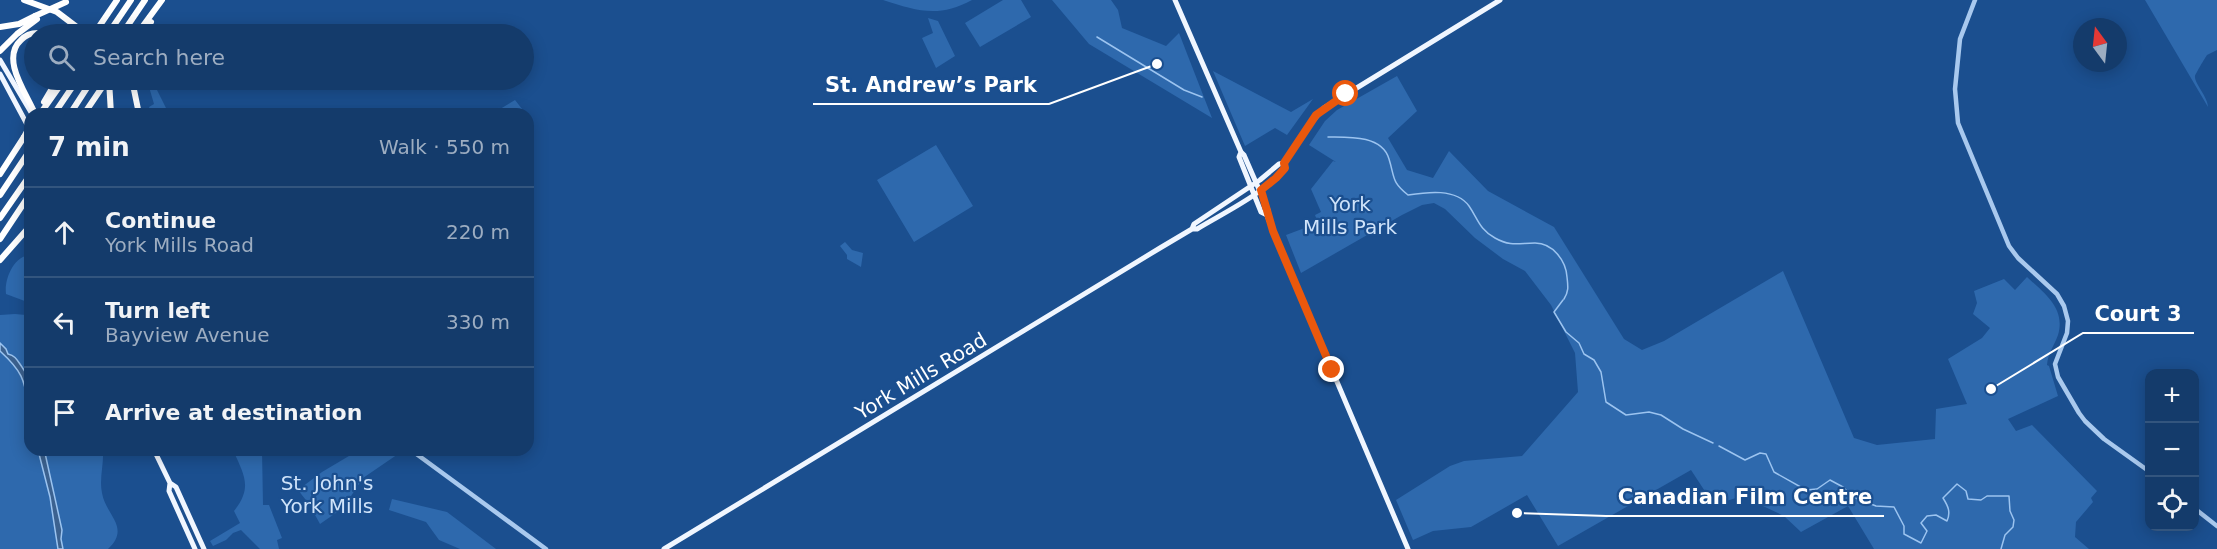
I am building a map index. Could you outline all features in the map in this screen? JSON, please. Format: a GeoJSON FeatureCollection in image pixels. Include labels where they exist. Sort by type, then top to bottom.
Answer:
{"type":"FeatureCollection","features":[{"type":"Feature","properties":{"kind":"highway"},"geometry":{"type":"LineString","coordinates":[[24,0],[57,12],[74,24]]}},
{"type":"Feature","properties":{"kind":"highway"},"geometry":{"type":"LineString","coordinates":[[101,24],[117,0]]}},
{"type":"Feature","properties":{"kind":"highway"},"geometry":{"type":"LineString","coordinates":[[115,24],[131,0]]}},
{"type":"Feature","properties":{"kind":"highway"},"geometry":{"type":"LineString","coordinates":[[129,24],[145,0]]}},
{"type":"Feature","properties":{"kind":"highway"},"geometry":{"type":"LineString","coordinates":[[144,24],[162,0]]}},
{"type":"Feature","properties":{"kind":"highway"},"geometry":{"type":"LineString","coordinates":[[149,24],[162,0]]}},
{"type":"Feature","properties":{"kind":"highway"},"geometry":{"type":"LineString","coordinates":[[0,27],[36,18],[67,1]]}},
{"type":"Feature","properties":{"kind":"highway"},"geometry":{"type":"LineString","coordinates":[[29,24],[36,18]]}},
{"type":"Feature","properties":{"kind":"highway"},"geometry":{"type":"LineString","coordinates":[[0,51],[24,28]]}},
{"type":"Feature","properties":{"kind":"highway"},"geometry":{"type":"LineString","coordinates":[[24,38],[16,45],[13,55],[16,72],[24,87]]}},
{"type":"Feature","properties":{"kind":"highway"},"geometry":{"type":"LineString","coordinates":[[26,90],[36,108]]}},
{"type":"Feature","properties":{"kind":"highway"},"geometry":{"type":"LineString","coordinates":[[40,108],[51,90]]}},
{"type":"Feature","properties":{"kind":"highway"},"geometry":{"type":"LineString","coordinates":[[41,108],[56,90]]}},
{"type":"Feature","properties":{"kind":"highway"},"geometry":{"type":"LineString","coordinates":[[58,108],[70,90]]}},
{"type":"Feature","properties":{"kind":"highway"},"geometry":{"type":"LineString","coordinates":[[74,108],[86,90]]}},
{"type":"Feature","properties":{"kind":"highway"},"geometry":{"type":"LineString","coordinates":[[88,108],[100,90]]}},
{"type":"Feature","properties":{"kind":"highway"},"geometry":{"type":"LineString","coordinates":[[107,90],[110,108]]}},
{"type":"Feature","properties":{"kind":"highway"},"geometry":{"type":"LineString","coordinates":[[134,90],[138,108]]}},
{"type":"Feature","properties":{"kind":"highway"},"geometry":{"type":"LineString","coordinates":[[0,174],[24,137]]}},
{"type":"Feature","properties":{"kind":"highway"},"geometry":{"type":"LineString","coordinates":[[0,195],[24,159]]}},
{"type":"Feature","properties":{"kind":"highway"},"geometry":{"type":"LineString","coordinates":[[0,218],[24,184]]}},
{"type":"Feature","properties":{"kind":"highway"},"geometry":{"type":"LineString","coordinates":[[0,239],[24,203]]}},
{"type":"Feature","properties":{"kind":"highway"},"geometry":{"type":"LineString","coordinates":[[0,260],[24,232]]}},
{"type":"Feature","properties":{"kind":"highway"},"geometry":{"type":"LineString","coordinates":[[18,239],[24,236]]}},
{"type":"Feature","properties":{"kind":"main road"},"geometry":{"type":"LineString","coordinates":[[1175,0],[1241,152],[1261,190],[1268,210],[1267,215],[1408,549]]}},
{"type":"Feature","properties":{"kind":"main road","name":"York Mills Road"},"geometry":{"type":"LineString","coordinates":[[664,549],[1192,229],[1197,229],[1254,195],[1285,168],[1284,163],[1308,126],[1324,108],[1500,0]]}},
{"type":"Feature","properties":{"kind":"main road"},"geometry":{"type":"LineString","coordinates":[[0,60],[35,108]]}},
{"type":"Feature","properties":{"kind":"main road"},"geometry":{"type":"LineString","coordinates":[[0,74],[24,117]]}},
{"type":"Feature","properties":{"kind":"main road"},"geometry":{"type":"LineString","coordinates":[[1241,152],[1239,157],[1250,187],[1261,212],[1267,215]]}},
{"type":"Feature","properties":{"kind":"main road","name":"York Mills Road"},"geometry":{"type":"LineString","coordinates":[[1192,229],[1194,224],[1257,183],[1279,164],[1284,163]]}},
{"type":"Feature","properties":{"kind":"main road"},"geometry":{"type":"LineString","coordinates":[[157,456],[170,483],[176,487],[204,549]]}},
{"type":"Feature","properties":{"kind":"main road"},"geometry":{"type":"LineString","coordinates":[[170,483],[169,491],[195,549]]}},
{"type":"Feature","properties":{"kind":"street"},"geometry":{"type":"LineString","coordinates":[[1975,0],[1960,39],[1955,89],[1958,123],[2009,246],[2018,258],[2057,294],[2064,306],[2067,327],[2055,364],[2058,377],[2085,421],[2104,439],[2145,468]]}},
{"type":"Feature","properties":{"kind":"street"},"geometry":{"type":"LineString","coordinates":[[419,456],[546,549]]}},
{"type":"Feature","properties":{"kind":"street"},"geometry":{"type":"LineString","coordinates":[[2199,512],[2217,526]]}},
{"type":"Feature","properties":{"kind":"green space"},"geometry":{"type":"Polygon","coordinates":[[[883,0],[972,0],[949,9],[928,11],[883,0]]]}},
{"type":"Feature","properties":{"kind":"green space"},"geometry":{"type":"Polygon","coordinates":[[[1003,0],[1021,0],[1031,17],[980,47],[965,23],[1003,0]]]}},
{"type":"Feature","properties":{"kind":"green space"},"geometry":{"type":"Polygon","coordinates":[[[1052,0],[1111,0],[1118,10],[1122,28],[1166,46],[1179,33],[1212,118],[1089,44],[1052,0]]]}},
{"type":"Feature","properties":{"kind":"green space"},"geometry":{"type":"Polygon","coordinates":[[[2145,0],[2217,0],[2217,50],[2207,55],[2195,76],[2208,107],[2145,0]]]}},
{"type":"Feature","properties":{"kind":"green space"},"geometry":{"type":"Polygon","coordinates":[[[928,18],[938,21],[955,56],[936,68],[922,38],[933,33],[928,18]]]}},
{"type":"Feature","properties":{"kind":"green space"},"geometry":{"type":"Polygon","coordinates":[[[1213,71],[1291,112],[1313,99],[1287,135],[1275,128],[1245,146],[1213,71]]]}},
{"type":"Feature","properties":{"kind":"green space","name":"York Mills Park"},"geometry":{"type":"Polygon","coordinates":[[[1397,76],[1417,111],[1388,138],[1407,170],[1433,178],[1449,151],[1488,191],[1554,227],[1624,339],[1642,350],[1664,341],[1783,271],[1854,438],[1877,445],[1935,439],[1936,409],[1967,404],[1948,359],[1982,338],[1990,328],[1973,314],[1977,303],[1974,291],[2004,279],[2015,290],[2027,277],[2052,302],[2059,317],[2058,335],[2047,365],[2058,396],[2008,419],[2016,431],[2032,425],[2097,491],[2091,498],[2093,502],[2076,522],[2075,537],[2089,549],[1874,549],[1848,506],[1801,532],[1784,516],[1742,496],[1714,505],[1691,470],[1558,546],[1527,495],[1471,527],[1433,531],[1413,540],[1396,500],[1450,466],[1464,461],[1522,456],[1578,392],[1575,353],[1551,305],[1525,271],[1503,259],[1475,238],[1445,209],[1434,203],[1422,205],[1402,215],[1301,273],[1286,235],[1318,223],[1315,215],[1321,212],[1311,189],[1333,161],[1336,162],[1309,145],[1325,121],[1337,110],[1397,76]]]}},
{"type":"Feature","properties":{"kind":"green space"},"geometry":{"type":"Polygon","coordinates":[[[150,90],[157,90],[166,108],[149,108],[154,104],[150,90]]]}},
{"type":"Feature","properties":{"kind":"green space"},"geometry":{"type":"Polygon","coordinates":[[[515,100],[521,108],[502,108],[515,100]]]}},
{"type":"Feature","properties":{"kind":"green space"},"geometry":{"type":"Polygon","coordinates":[[[936,145],[973,206],[914,242],[877,180],[936,145]]]}},
{"type":"Feature","properties":{"kind":"green space"},"geometry":{"type":"Polygon","coordinates":[[[845,242],[852,250],[863,253],[861,267],[847,259],[847,255],[840,246],[845,242]]]}},
{"type":"Feature","properties":{"kind":"green space"},"geometry":{"type":"Polygon","coordinates":[[[24,256],[24,301],[6,294],[8,275],[19,259],[24,256]]]}},
{"type":"Feature","properties":{"kind":"green space"},"geometry":{"type":"Polygon","coordinates":[[[0,315],[24,315],[24,456],[103,456],[102,493],[117,528],[115,541],[108,549],[0,549],[0,315]]]}},
{"type":"Feature","properties":{"kind":"green space"},"geometry":{"type":"Polygon","coordinates":[[[235,456],[262,456],[263,505],[269,505],[282,538],[277,540],[279,549],[260,549],[241,530],[213,546],[210,541],[240,523],[234,511],[240,503],[245,488],[235,456]]]}},
{"type":"Feature","properties":{"kind":"green space","name":"St. John's York Mills"},"geometry":{"type":"Polygon","coordinates":[[[349,456],[395,456],[363,478],[343,508],[320,524],[298,490],[349,456]]]}},
{"type":"Feature","properties":{"kind":"green space"},"geometry":{"type":"Polygon","coordinates":[[[392,499],[447,512],[496,549],[460,549],[439,540],[426,522],[389,510],[392,499]]]}},
{"type":"Feature","properties":{"kind":"shaded area"},"geometry":{"type":"Polygon","coordinates":[[[0,343],[8,354],[16,359],[24,371],[24,385],[14,365],[0,351],[0,343]]]}},
{"type":"Feature","properties":{"kind":"shaded area"},"geometry":{"type":"Polygon","coordinates":[[[40,456],[46,456],[62,530],[63,549],[58,549],[50,497],[40,456]]]}},
{"type":"Feature","properties":{"kind":"waterway"},"geometry":{"type":"LineString","coordinates":[[1097,37],[1184,90],[1202,97]]}},
{"type":"Feature","properties":{"kind":"waterway"},"geometry":{"type":"LineString","coordinates":[[1328,137],[1372,141],[1385,151],[1396,182],[1408,195],[1441,193],[1457,196],[1469,206],[1482,227],[1495,238],[1510,244],[1542,244],[1553,250],[1561,259],[1566,271],[1568,288],[1564,299]]}},
{"type":"Feature","properties":{"kind":"waterway"},"geometry":{"type":"LineString","coordinates":[[1563,300],[1554,312],[1566,332],[1579,343],[1584,354],[1594,360],[1601,372],[1606,402],[1626,415],[1649,412],[1661,415],[1683,429],[1713,443]]}},
{"type":"Feature","properties":{"kind":"waterway"},"geometry":{"type":"LineString","coordinates":[[1719,446],[1745,460],[1760,453],[1766,454],[1774,472],[1806,490],[1817,489],[1830,480],[1843,487],[1853,497],[1876,506],[1894,507],[1904,526],[1904,534],[1921,543],[1927,531],[1921,523],[1927,516],[1936,515],[1947,521],[1948,509],[1943,498],[1957,484],[1966,491],[1968,499],[1981,500],[1987,496],[2009,496],[2010,511],[2014,520],[2013,527],[2005,535],[2001,549]]}},
{"type":"Feature","properties":{"kind":"place","name":"St. Andrew’s Park"},"geometry":{"type":"Point","coordinates":[1157,64]}},
{"type":"Feature","properties":{"kind":"place","name":"Court 3"},"geometry":{"type":"Point","coordinates":[1991,389]}},
{"type":"Feature","properties":{"kind":"place","name":"Canadian Film Centre"},"geometry":{"type":"Point","coordinates":[1517,513]}},
{"type":"Feature","properties":{"kind":"route"},"geometry":{"type":"LineString","coordinates":[[1332,370],[1273,231],[1261,190],[1285,168],[1284,163],[1316,115],[1346,94]]}}]}
